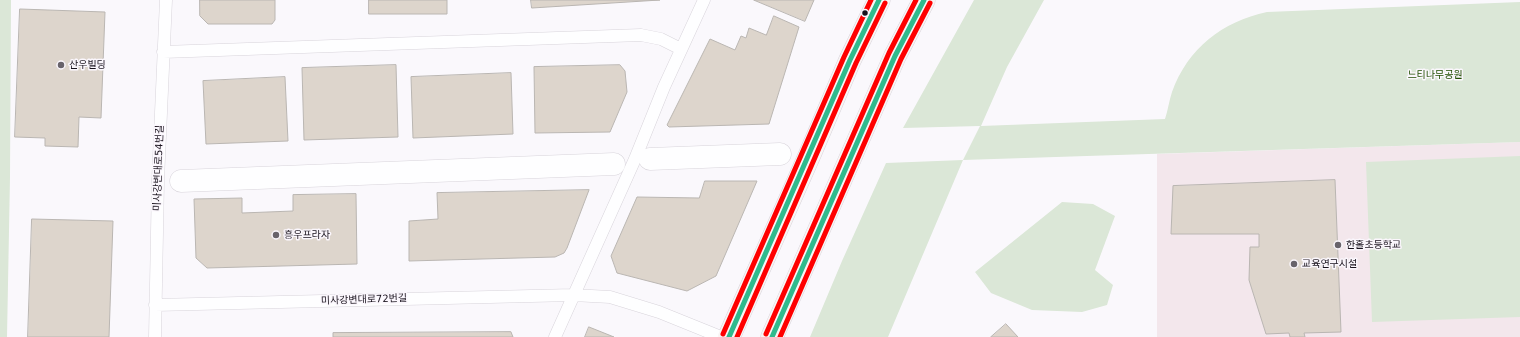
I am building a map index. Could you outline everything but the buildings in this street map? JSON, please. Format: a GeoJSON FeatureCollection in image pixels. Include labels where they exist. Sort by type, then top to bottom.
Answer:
{"type":"FeatureCollection","features":[{"type":"Feature","properties":{"kind":"main road"},"geometry":{"type":"LineString","coordinates":[[729,337],[850,60],[880,0]]}},
{"type":"Feature","properties":{"kind":"main road"},"geometry":{"type":"LineString","coordinates":[[772,337],[895,56],[924,0]]}},
{"type":"Feature","properties":{"kind":"street"},"geometry":{"type":"LineString","coordinates":[[650,159],[780,154]]}},
{"type":"Feature","properties":{"kind":"street"},"geometry":{"type":"LineString","coordinates":[[181,181],[614,164]]}},
{"type":"Feature","properties":{"kind":"lane","name":"미사강변대로54번길"},"geometry":{"type":"LineString","coordinates":[[155,337],[158,180],[166,0]]}},
{"type":"Feature","properties":{"kind":"lane"},"geometry":{"type":"LineString","coordinates":[[555,337],[635,160],[681,49],[704,0]]}},
{"type":"Feature","properties":{"kind":"lane"},"geometry":{"type":"LineString","coordinates":[[164,52],[641,35],[662,39],[681,49]]}},
{"type":"Feature","properties":{"kind":"lane","name":"미사강변대로72번길"},"geometry":{"type":"LineString","coordinates":[[156,305],[573,295],[610,297],[660,312],[720,337]]}},
{"type":"Feature","properties":{"kind":"shaded area","name":"한홀초등학교"},"geometry":{"type":"Polygon","coordinates":[[[1520,142],[1520,337],[1157,337],[1157,154],[1520,142]]]}},
{"type":"Feature","properties":{"kind":"green space"},"geometry":{"type":"Polygon","coordinates":[[[0,0],[11,0],[7,337],[0,337],[0,0]]]}},
{"type":"Feature","properties":{"kind":"green space","name":"느티나무공원"},"geometry":{"type":"Polygon","coordinates":[[[974,0],[1044,0],[1007,67],[981,126],[1165,119],[1172,92],[1179,76],[1187,62],[1197,50],[1221,30],[1235,23],[1267,12],[1520,2],[1520,142],[963,160],[980,126],[903,128],[974,0]]]}},
{"type":"Feature","properties":{"kind":"green space"},"geometry":{"type":"Polygon","coordinates":[[[1520,156],[1520,317],[1372,322],[1366,162],[1520,156]]]}},
{"type":"Feature","properties":{"kind":"green space"},"geometry":{"type":"Polygon","coordinates":[[[963,160],[888,337],[810,337],[886,163],[963,160]]]}},
{"type":"Feature","properties":{"kind":"green space"},"geometry":{"type":"Polygon","coordinates":[[[1062,202],[1093,204],[1115,216],[1095,270],[1113,285],[1107,305],[1082,312],[1032,310],[991,293],[975,272],[1062,202]]]}},
{"type":"Feature","properties":{"kind":"transit line"},"geometry":{"type":"LineString","coordinates":[[723,334],[844,57],[871,0]]}},
{"type":"Feature","properties":{"kind":"transit line"},"geometry":{"type":"LineString","coordinates":[[729,337],[850,60],[879,0]]}},
{"type":"Feature","properties":{"kind":"transit line"},"geometry":{"type":"LineString","coordinates":[[766,334],[889,53],[916,0]]}},
{"type":"Feature","properties":{"kind":"transit line"},"geometry":{"type":"LineString","coordinates":[[772,337],[895,56],[924,0]]}},
{"type":"Feature","properties":{"kind":"transit line"},"geometry":{"type":"LineString","coordinates":[[737,337],[856,63],[885,3]]}},
{"type":"Feature","properties":{"kind":"transit line"},"geometry":{"type":"LineString","coordinates":[[780,337],[901,59],[930,3]]}},
{"type":"Feature","properties":{"kind":"place","name":"산우빌딩"},"geometry":{"type":"Point","coordinates":[61,65]}},
{"type":"Feature","properties":{"kind":"place","name":"흥우프라자"},"geometry":{"type":"Point","coordinates":[276,235]}},
{"type":"Feature","properties":{"kind":"place","name":"한홀초등학교"},"geometry":{"type":"Point","coordinates":[1338,245]}},
{"type":"Feature","properties":{"kind":"place","name":"교육연구시설"},"geometry":{"type":"Point","coordinates":[1294,264]}}]}
